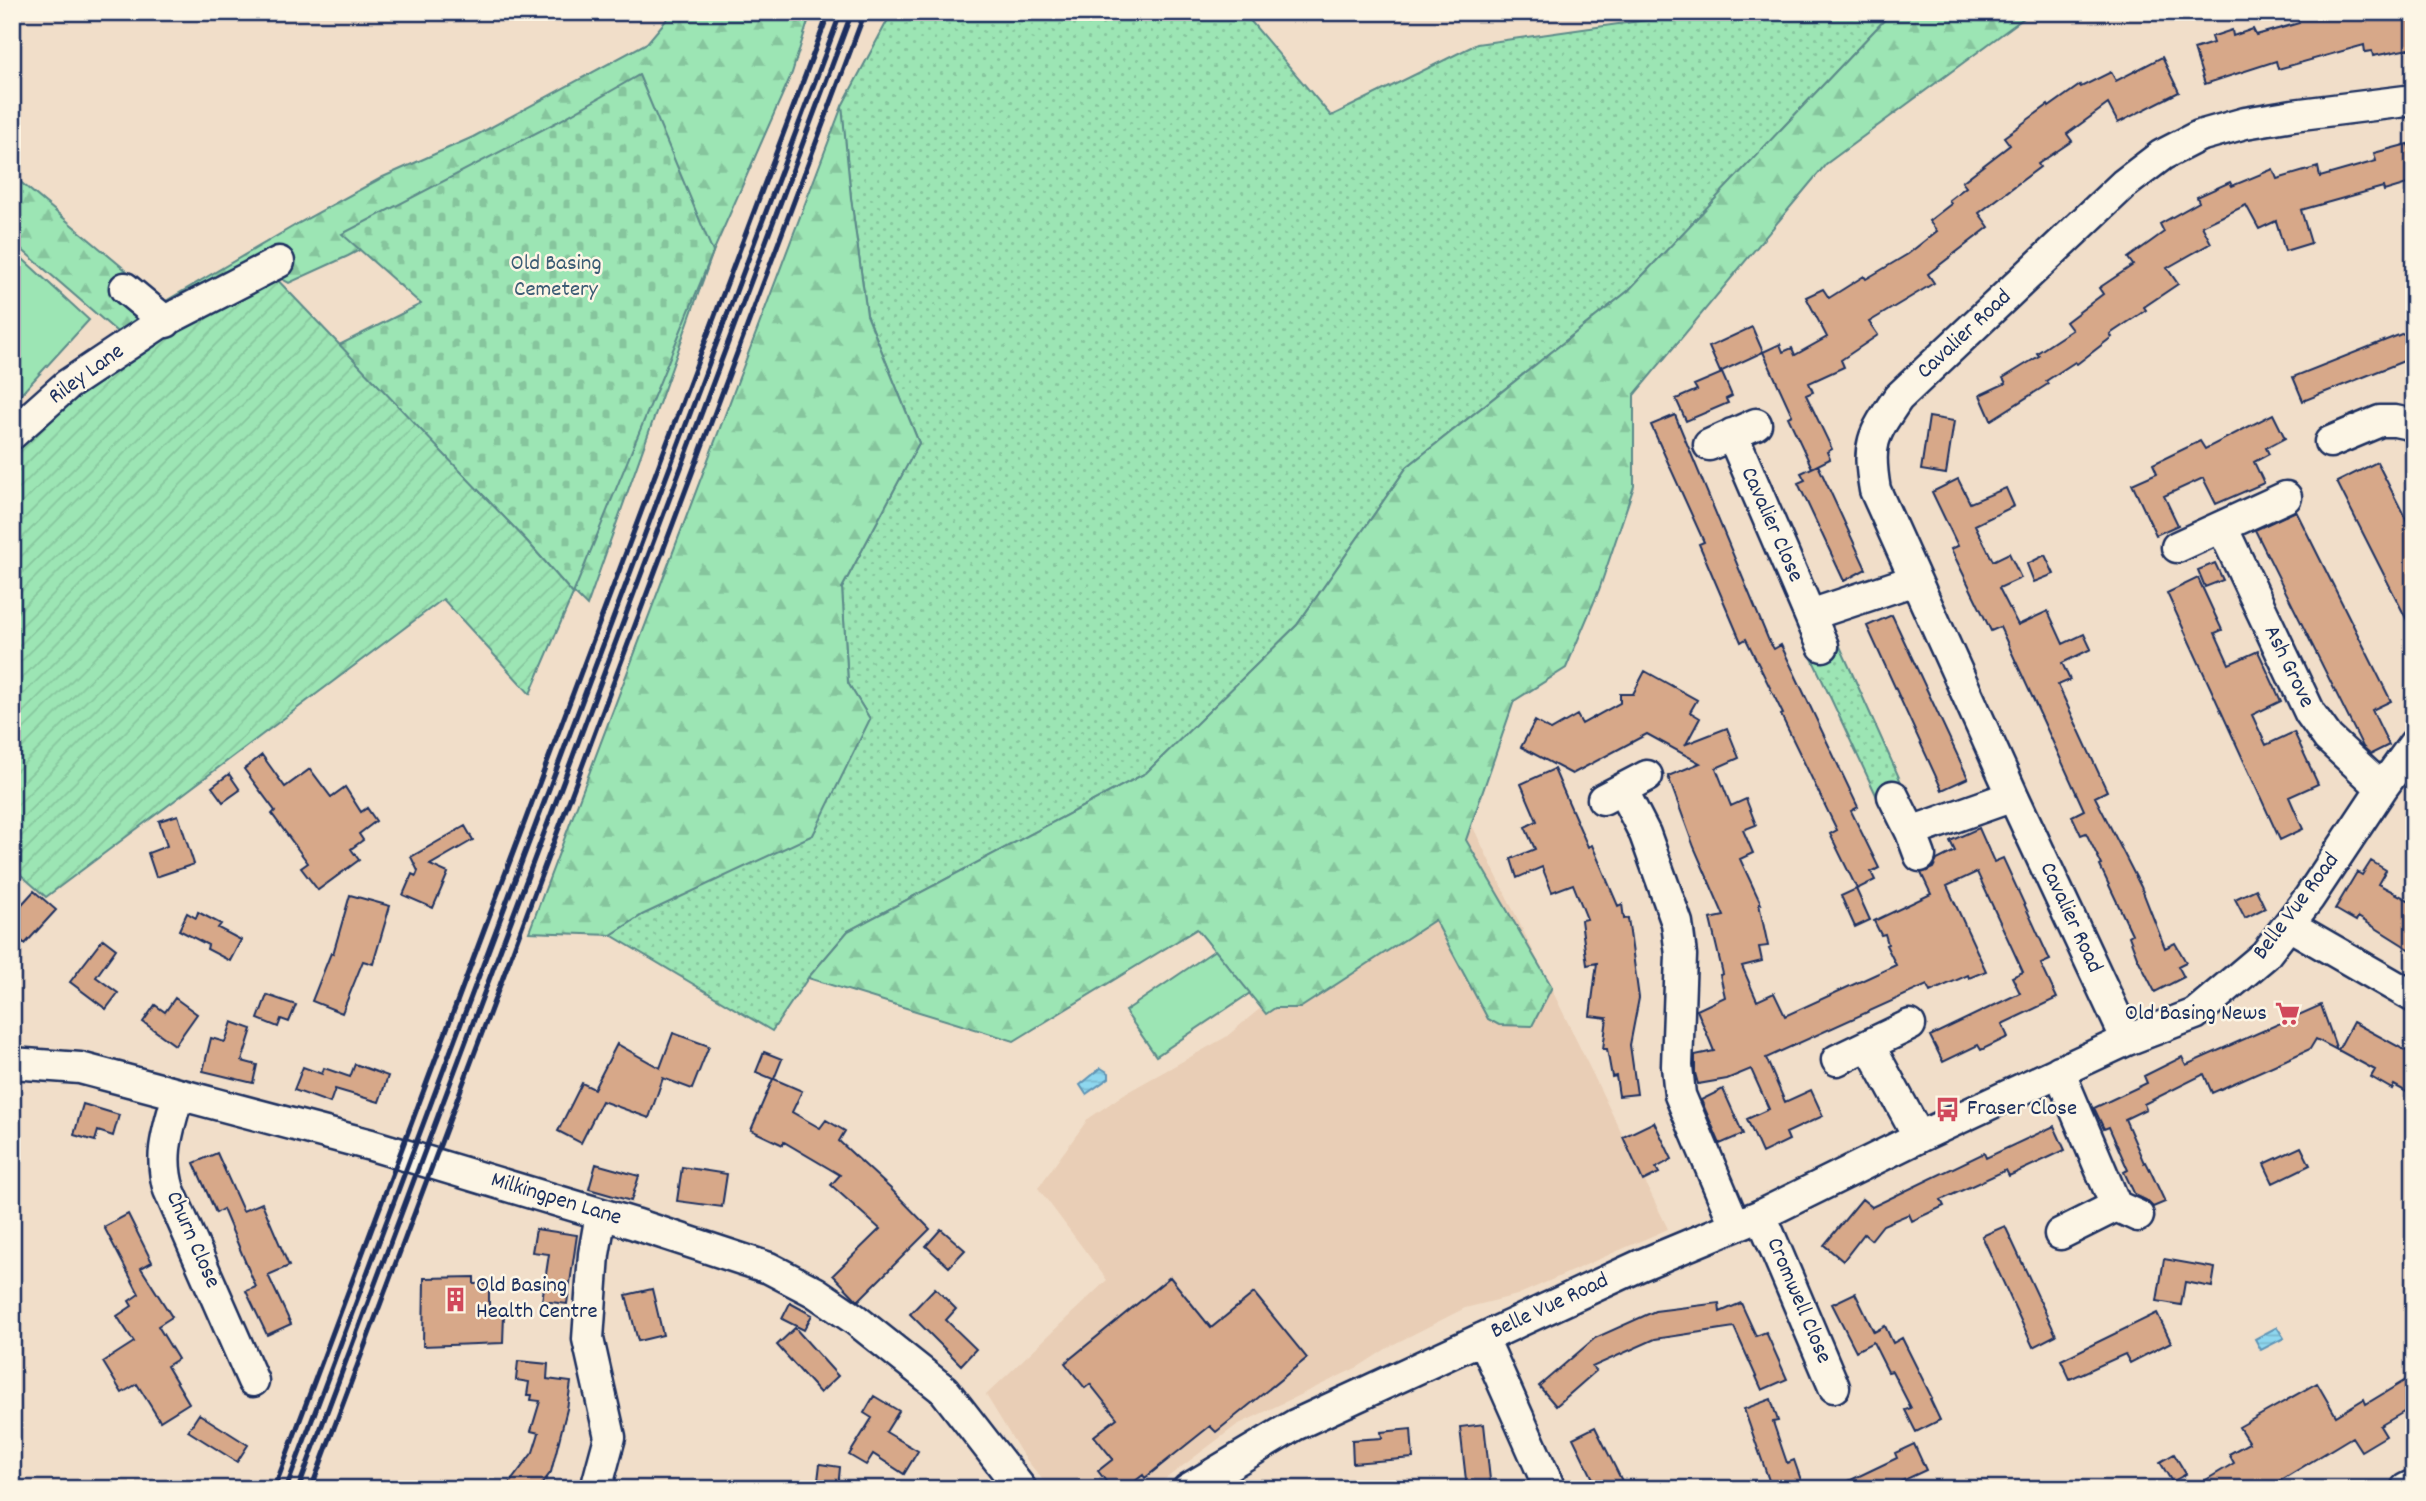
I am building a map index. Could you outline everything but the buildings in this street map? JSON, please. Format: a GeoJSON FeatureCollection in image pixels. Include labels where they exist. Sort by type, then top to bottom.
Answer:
{"type":"FeatureCollection","features":[{"type":"Feature","properties":{"kind":"street","name":"Cavalier Road"},"geometry":{"type":"LineString","coordinates":[[2127,1040],[1875,490],[1869,458],[1878,427],[1898,398],[2124,184],[2162,155],[2199,136],[2245,124],[2414,100]]}},
{"type":"Feature","properties":{"kind":"street","name":"Riley Lane"},"geometry":{"type":"LineString","coordinates":[[12,434],[67,385],[157,325],[279,262]]}},
{"type":"Feature","properties":{"kind":"street"},"geometry":{"type":"LineString","coordinates":[[125,288],[166,322]]}},
{"type":"Feature","properties":{"kind":"street"},"geometry":{"type":"LineString","coordinates":[[2330,442],[2380,421],[2414,425]]}},
{"type":"Feature","properties":{"kind":"street","name":"Cavalier Close"},"geometry":{"type":"LineString","coordinates":[[1732,434],[1823,646]]}},
{"type":"Feature","properties":{"kind":"street"},"geometry":{"type":"LineString","coordinates":[[2177,547],[2286,497]]}},
{"type":"Feature","properties":{"kind":"street","name":"Ash Grove"},"geometry":{"type":"LineString","coordinates":[[2222,527],[2310,713],[2328,738],[2382,788]]}},
{"type":"Feature","properties":{"kind":"street"},"geometry":{"type":"LineString","coordinates":[[1810,615],[1915,580]]}},
{"type":"Feature","properties":{"kind":"street","name":"Belle Vue Road"},"geometry":{"type":"LineString","coordinates":[[1188,1489],[1295,1425],[1641,1265],[1748,1220],[2059,1071],[2127,1040],[2195,1014],[2265,955],[2289,925],[2414,744]]}},
{"type":"Feature","properties":{"kind":"street"},"geometry":{"type":"LineString","coordinates":[[1624,788],[1645,834],[1677,923],[1681,954],[1677,1066],[1680,1095],[1748,1220]]}},
{"type":"Feature","properties":{"kind":"street"},"geometry":{"type":"LineString","coordinates":[[1893,796],[1915,844],[2013,796]]}},
{"type":"Feature","properties":{"kind":"street"},"geometry":{"type":"LineString","coordinates":[[2289,925],[2414,997]]}},
{"type":"Feature","properties":{"kind":"street"},"geometry":{"type":"LineString","coordinates":[[1837,1060],[1910,1025]]}},
{"type":"Feature","properties":{"kind":"street"},"geometry":{"type":"LineString","coordinates":[[1869,1045],[1919,1137]]}},
{"type":"Feature","properties":{"kind":"street","name":"Milkingpen Lane"},"geometry":{"type":"LineString","coordinates":[[12,1063],[80,1068],[371,1145],[769,1268],[815,1292],[895,1350],[944,1390],[1021,1489]]}},
{"type":"Feature","properties":{"kind":"street"},"geometry":{"type":"LineString","coordinates":[[2059,1071],[2127,1211],[2060,1234]]}},
{"type":"Feature","properties":{"kind":"street","name":"Churn Close"},"geometry":{"type":"LineString","coordinates":[[178,1094],[164,1151],[163,1170],[169,1190],[253,1381]]}},
{"type":"Feature","properties":{"kind":"street"},"geometry":{"type":"LineString","coordinates":[[596,1489],[610,1437],[588,1339],[594,1254],[601,1214]]}},
{"type":"Feature","properties":{"kind":"street","name":"Cromwell Close"},"geometry":{"type":"LineString","coordinates":[[1748,1220],[1834,1387]]}},
{"type":"Feature","properties":{"kind":"street"},"geometry":{"type":"LineString","coordinates":[[1483,1338],[1550,1489]]}},
{"type":"Feature","properties":{"kind":"street"},"geometry":{"type":"LineString","coordinates":[[2406,1489],[2414,1485]]}},
{"type":"Feature","properties":{"kind":"shaded area"},"geometry":{"type":"Polygon","coordinates":[[[1470,821],[1668,1229],[1517,1295],[1465,1308],[1392,1345],[1358,1367],[1237,1425],[1152,1489],[1050,1489],[1022,1454],[986,1395],[1107,1280],[1038,1188],[1088,1119],[1124,1094],[1226,1037],[1419,876],[1470,821]]]}},
{"type":"Feature","properties":{"kind":"green space","name":"Old Basing Cemetery"},"geometry":{"type":"Polygon","coordinates":[[[673,12],[811,12],[792,73],[713,252],[587,606],[561,580],[392,233],[289,283],[269,272],[123,337],[12,241],[12,175],[164,302],[383,177],[473,137],[647,43],[673,12]]]}},
{"type":"Feature","properties":{"kind":"green space"},"geometry":{"type":"Polygon","coordinates":[[[892,12],[1243,12],[1331,116],[1477,44],[1703,12],[1892,12],[1628,291],[1407,467],[1297,625],[1146,773],[848,931],[808,978],[772,1031],[611,935],[642,915],[870,719],[848,683],[842,588],[919,443],[867,315],[842,106],[892,12]]]}},
{"type":"Feature","properties":{"kind":"green space"},"geometry":{"type":"Polygon","coordinates":[[[1892,12],[2032,12],[1826,164],[1634,395],[1634,486],[1599,590],[1566,668],[1514,701],[1466,840],[1552,987],[1532,1026],[1499,1025],[1488,1019],[1435,920],[1300,1008],[1275,1008],[1266,1014],[1197,929],[1014,1041],[808,978],[848,931],[1146,773],[1297,625],[1407,467],[1628,291],[1892,12]]]}},
{"type":"Feature","properties":{"kind":"green space","name":"Old Basing Cemetery"},"geometry":{"type":"Polygon","coordinates":[[[639,75],[713,252],[573,594],[526,540],[339,345],[421,304],[342,234],[559,121],[639,75]]]}},
{"type":"Feature","properties":{"kind":"green space"},"geometry":{"type":"Polygon","coordinates":[[[842,106],[867,315],[919,443],[842,588],[848,683],[870,719],[813,835],[642,915],[611,935],[529,932],[842,106]]]}},
{"type":"Feature","properties":{"kind":"green space"},"geometry":{"type":"Polygon","coordinates":[[[12,249],[89,320],[12,404],[12,249]]]}},
{"type":"Feature","properties":{"kind":"green space"},"geometry":{"type":"Polygon","coordinates":[[[270,272],[526,540],[573,594],[530,694],[443,599],[46,897],[12,867],[12,447],[73,393],[270,272]]]}},
{"type":"Feature","properties":{"kind":"green space"},"geometry":{"type":"Polygon","coordinates":[[[1838,642],[1906,793],[1878,799],[1808,650],[1838,642]]]}},
{"type":"Feature","properties":{"kind":"green space"},"geometry":{"type":"Polygon","coordinates":[[[1215,950],[1250,993],[1156,1056],[1125,1011],[1215,950]]]}},
{"type":"Feature","properties":{"kind":"water"},"geometry":{"type":"Polygon","coordinates":[[[1101,1068],[1109,1073],[1109,1078],[1086,1094],[1080,1085],[1101,1068]]]}},
{"type":"Feature","properties":{"kind":"water"},"geometry":{"type":"Polygon","coordinates":[[[2277,1327],[2284,1338],[2261,1350],[2255,1339],[2277,1327]]]}},
{"type":"Feature","properties":{"kind":"railway"},"geometry":{"type":"LineString","coordinates":[[274,1489],[829,12]]}},
{"type":"Feature","properties":{"kind":"railway"},"geometry":{"type":"LineString","coordinates":[[286,1489],[841,12]]}},
{"type":"Feature","properties":{"kind":"railway"},"geometry":{"type":"LineString","coordinates":[[298,1489],[852,12]]}},
{"type":"Feature","properties":{"kind":"railway"},"geometry":{"type":"LineString","coordinates":[[311,1489],[865,12]]}},
{"type":"Feature","properties":{"kind":"place","name":"Old Basing News"},"geometry":{"type":"Point","coordinates":[2287,1014]}},
{"type":"Feature","properties":{"kind":"place","name":"Fraser Close"},"geometry":{"type":"Point","coordinates":[1947,1109]}},
{"type":"Feature","properties":{"kind":"place","name":"Old Basing Health Centre"},"geometry":{"type":"Point","coordinates":[456,1299]}}]}
